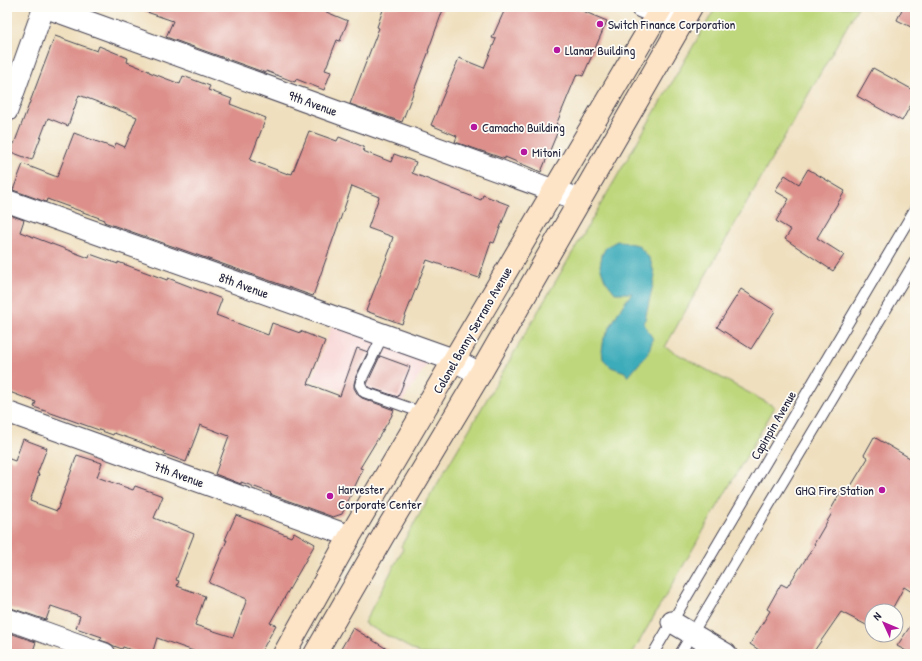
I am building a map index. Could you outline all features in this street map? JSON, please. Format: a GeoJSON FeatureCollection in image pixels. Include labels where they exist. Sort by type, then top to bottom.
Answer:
{"type":"FeatureCollection","features":[{"type":"Feature","properties":{"kind":"main road","name":"Colonel Bonny Serrano Avenue"},"geometry":{"type":"LineString","coordinates":[[284,654],[350,536],[554,190],[654,9]]}},
{"type":"Feature","properties":{"kind":"main road"},"geometry":{"type":"LineString","coordinates":[[315,654],[480,374],[686,15]]}},
{"type":"Feature","properties":{"kind":"street"},"geometry":{"type":"LineString","coordinates":[[7,111],[45,7]]}},
{"type":"Feature","properties":{"kind":"street","name":"9th Avenue"},"geometry":{"type":"LineString","coordinates":[[45,7],[580,200]]}},
{"type":"Feature","properties":{"kind":"street"},"geometry":{"type":"LineString","coordinates":[[654,9],[686,15]]}},
{"type":"Feature","properties":{"kind":"street","name":"8th Avenue"},"geometry":{"type":"LineString","coordinates":[[7,201],[383,334],[454,360],[480,374]]}},
{"type":"Feature","properties":{"kind":"street","name":"7th Avenue"},"geometry":{"type":"LineString","coordinates":[[7,412],[350,536]]}},
{"type":"Feature","properties":{"kind":"street"},"geometry":{"type":"LineString","coordinates":[[7,619],[105,654]]}},
{"type":"Feature","properties":{"kind":"street"},"geometry":{"type":"LineString","coordinates":[[672,622],[726,654]]}},
{"type":"Feature","properties":{"kind":"lane","name":"Capinpin Avenue"},"geometry":{"type":"LineString","coordinates":[[653,654],[915,209]]}},
{"type":"Feature","properties":{"kind":"lane"},"geometry":{"type":"LineString","coordinates":[[680,654],[915,261]]}},
{"type":"Feature","properties":{"kind":"lane"},"geometry":{"type":"LineString","coordinates":[[383,334],[360,385],[364,392],[423,413]]}},
{"type":"Feature","properties":{"kind":"shaded area"},"geometry":{"type":"Polygon","coordinates":[[[332,325],[431,358],[396,411],[312,380],[332,325]]]}},
{"type":"Feature","properties":{"kind":"green space"},"geometry":{"type":"Polygon","coordinates":[[[716,7],[858,7],[665,347],[775,407],[632,654],[421,654],[364,623],[403,549],[401,546],[716,7]]]}},
{"type":"Feature","properties":{"kind":"water"},"geometry":{"type":"Polygon","coordinates":[[[617,241],[638,245],[650,259],[655,276],[644,324],[653,339],[648,353],[628,377],[625,372],[611,367],[603,359],[602,351],[604,338],[620,309],[632,293],[615,293],[605,280],[600,266],[602,255],[606,247],[617,241]]]}},
{"type":"Feature","properties":{"kind":"building"},"geometry":{"type":"Polygon","coordinates":[[[139,7],[326,7],[324,11],[348,21],[340,41],[337,40],[325,70],[331,72],[324,90],[296,79],[295,82],[266,71],[266,73],[166,37],[173,21],[138,9],[139,7]]]}},
{"type":"Feature","properties":{"kind":"building"},"geometry":{"type":"Polygon","coordinates":[[[384,7],[444,7],[402,122],[350,104],[379,28],[377,27],[384,7]]]}},
{"type":"Feature","properties":{"kind":"building"},"geometry":{"type":"Polygon","coordinates":[[[506,7],[573,7],[607,21],[583,76],[577,74],[556,125],[560,126],[541,172],[505,157],[505,159],[455,142],[457,136],[431,125],[459,58],[484,68],[496,39],[492,38],[506,7]]]}},
{"type":"Feature","properties":{"kind":"building"},"geometry":{"type":"Polygon","coordinates":[[[903,7],[915,7],[915,29],[897,20],[903,7]]]}},
{"type":"Feature","properties":{"kind":"building"},"geometry":{"type":"Polygon","coordinates":[[[55,36],[97,51],[99,46],[128,58],[127,62],[180,84],[183,76],[210,86],[208,90],[232,99],[230,104],[266,118],[250,160],[288,174],[292,174],[309,131],[337,141],[339,137],[364,147],[363,151],[391,162],[394,154],[416,162],[412,173],[481,200],[483,195],[509,205],[494,243],[491,242],[479,278],[427,260],[402,324],[366,311],[391,247],[393,237],[368,228],[379,197],[352,186],[313,296],[104,222],[105,220],[47,199],[46,202],[13,190],[23,164],[57,177],[74,133],[114,148],[116,143],[125,147],[137,117],[79,95],[68,126],[48,118],[32,160],[11,152],[55,36]]]}},
{"type":"Feature","properties":{"kind":"building"},"geometry":{"type":"Polygon","coordinates":[[[873,68],[915,91],[915,97],[902,121],[857,96],[873,68]]]}},
{"type":"Feature","properties":{"kind":"building"},"geometry":{"type":"Polygon","coordinates":[[[808,169],[845,191],[817,238],[844,255],[833,271],[785,239],[791,230],[776,221],[789,199],[775,191],[785,175],[799,184],[808,169]]]}},
{"type":"Feature","properties":{"kind":"building"},"geometry":{"type":"Polygon","coordinates":[[[7,214],[24,220],[20,232],[89,258],[90,254],[118,264],[118,262],[167,280],[168,278],[222,299],[216,315],[268,335],[272,323],[300,333],[300,331],[325,341],[308,384],[340,396],[357,348],[368,352],[356,376],[354,388],[358,395],[362,398],[394,410],[360,468],[363,469],[342,514],[333,517],[241,482],[241,484],[215,474],[229,436],[200,425],[186,462],[164,454],[165,452],[137,441],[114,433],[113,435],[34,407],[36,402],[7,391],[7,214]]]}},
{"type":"Feature","properties":{"kind":"building"},"geometry":{"type":"Polygon","coordinates":[[[741,289],[775,311],[751,349],[717,327],[741,289]]]}},
{"type":"Feature","properties":{"kind":"building"},"geometry":{"type":"Polygon","coordinates":[[[380,356],[410,367],[398,397],[368,387],[367,384],[380,356]]]}},
{"type":"Feature","properties":{"kind":"building"},"geometry":{"type":"Polygon","coordinates":[[[874,437],[915,461],[915,594],[904,587],[895,603],[864,603],[864,624],[841,612],[812,654],[765,654],[750,644],[770,611],[767,609],[781,584],[787,587],[815,545],[814,544],[832,513],[830,511],[843,488],[848,491],[868,458],[864,455],[874,437]]]}},
{"type":"Feature","properties":{"kind":"building"},"geometry":{"type":"Polygon","coordinates":[[[23,439],[47,448],[37,474],[39,474],[30,501],[57,511],[77,455],[102,463],[97,477],[133,490],[135,486],[163,496],[154,518],[194,534],[176,580],[179,581],[177,586],[205,596],[195,625],[233,637],[247,599],[209,583],[236,515],[291,537],[294,532],[315,544],[270,623],[276,625],[260,654],[202,654],[157,638],[152,654],[143,654],[123,647],[122,649],[114,646],[100,640],[102,637],[76,628],[80,616],[51,606],[46,620],[7,607],[7,458],[15,461],[23,439]]]}},
{"type":"Feature","properties":{"kind":"building"},"geometry":{"type":"Polygon","coordinates":[[[915,619],[915,654],[912,654],[897,646],[899,643],[904,643],[904,636],[915,619]]]}},
{"type":"Feature","properties":{"kind":"building"},"geometry":{"type":"Polygon","coordinates":[[[353,628],[395,654],[338,654],[353,628]]]}},
{"type":"Feature","properties":{"kind":"building"},"geometry":{"type":"Polygon","coordinates":[[[7,632],[36,642],[32,654],[7,654],[7,632]]]}},
{"type":"Feature","properties":{"kind":"place","name":"Switch Finance Corporation"},"geometry":{"type":"Point","coordinates":[600,24]}},
{"type":"Feature","properties":{"kind":"place","name":"Llanar Building"},"geometry":{"type":"Point","coordinates":[557,50]}},
{"type":"Feature","properties":{"kind":"place","name":"Camacho Building"},"geometry":{"type":"Point","coordinates":[474,127]}},
{"type":"Feature","properties":{"kind":"place","name":"Mitoni"},"geometry":{"type":"Point","coordinates":[524,152]}},
{"type":"Feature","properties":{"kind":"place","name":"GHQ Fire Station"},"geometry":{"type":"Point","coordinates":[882,490]}},
{"type":"Feature","properties":{"kind":"place","name":"Harvester Corporate Center"},"geometry":{"type":"Point","coordinates":[330,496]}}]}
